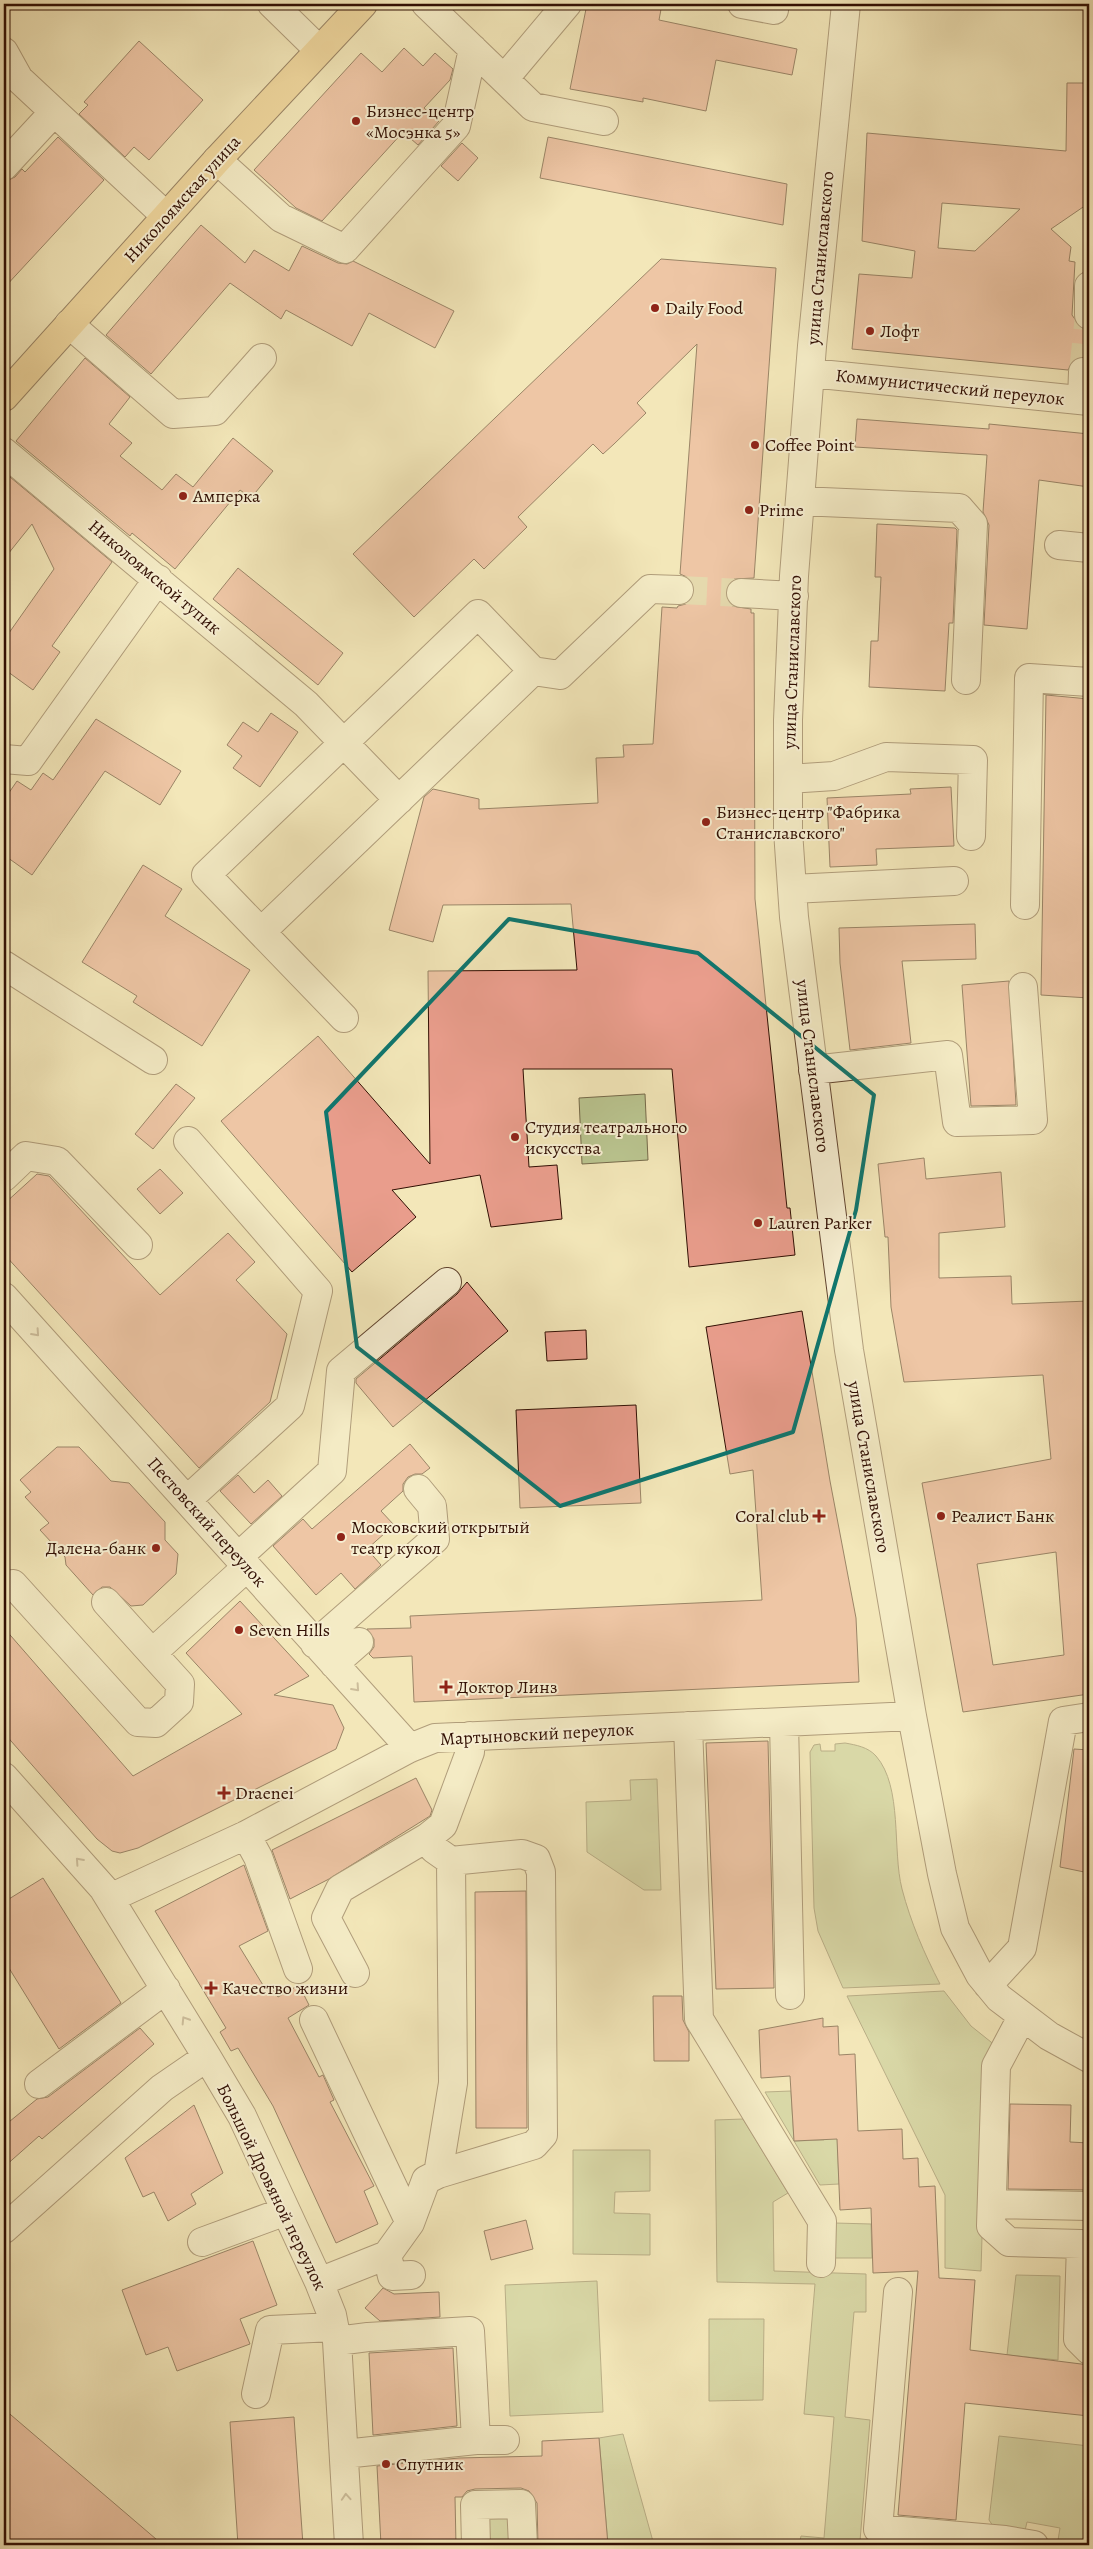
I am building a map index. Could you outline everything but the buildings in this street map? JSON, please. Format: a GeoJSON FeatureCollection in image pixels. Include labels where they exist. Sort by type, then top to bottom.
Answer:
{"type":"FeatureCollection","features":[{"type":"Feature","properties":{"kind":"main road","name":"Николоямская улица"},"geometry":{"type":"LineString","coordinates":[[4,397],[217,160],[363,4]]}},
{"type":"Feature","properties":{"kind":"street"},"geometry":{"type":"LineString","coordinates":[[272,4],[319,50]]}},
{"type":"Feature","properties":{"kind":"street"},"geometry":{"type":"LineString","coordinates":[[426,4],[533,107],[604,121]]}},
{"type":"Feature","properties":{"kind":"street"},"geometry":{"type":"LineString","coordinates":[[504,79],[567,4]]}},
{"type":"Feature","properties":{"kind":"street"},"geometry":{"type":"LineString","coordinates":[[742,4],[774,10]]}},
{"type":"Feature","properties":{"kind":"street","name":"улица Станиславского"},"geometry":{"type":"LineString","coordinates":[[846,4],[810,373],[800,501],[794,596],[788,779],[788,831],[792,889],[813,1070],[849,1350],[912,1716],[942,1874],[955,1928],[980,1975],[988,1986],[1022,2017],[1084,2054]]}},
{"type":"Feature","properties":{"kind":"street"},"geometry":{"type":"LineString","coordinates":[[217,160],[281,218],[345,249],[456,126],[473,49]]}},
{"type":"Feature","properties":{"kind":"street"},"geometry":{"type":"LineString","coordinates":[[7,66],[166,216]]}},
{"type":"Feature","properties":{"kind":"street"},"geometry":{"type":"LineString","coordinates":[[4,166],[54,112]]}},
{"type":"Feature","properties":{"kind":"street"},"geometry":{"type":"LineString","coordinates":[[1089,286],[1089,315]]}},
{"type":"Feature","properties":{"kind":"street"},"geometry":{"type":"LineString","coordinates":[[69,324],[173,414],[215,411],[262,358]]}},
{"type":"Feature","properties":{"kind":"street"},"geometry":{"type":"LineString","coordinates":[[1083,372],[1086,400]]}},
{"type":"Feature","properties":{"kind":"street","name":"Коммунистический переулок"},"geometry":{"type":"LineString","coordinates":[[810,373],[1086,400]]}},
{"type":"Feature","properties":{"kind":"street","name":"Николоямской тупик"},"geometry":{"type":"LineString","coordinates":[[4,452],[306,704],[399,800]]}},
{"type":"Feature","properties":{"kind":"street"},"geometry":{"type":"LineString","coordinates":[[800,501],[959,508],[964,513],[974,524],[966,680]]}},
{"type":"Feature","properties":{"kind":"street"},"geometry":{"type":"LineString","coordinates":[[1059,545],[1089,548]]}},
{"type":"Feature","properties":{"kind":"street"},"geometry":{"type":"LineString","coordinates":[[4,759],[28,761],[158,579]]}},
{"type":"Feature","properties":{"kind":"street"},"geometry":{"type":"LineString","coordinates":[[344,1018],[206,875],[478,614],[532,671],[560,675],[650,589],[679,590]]}},
{"type":"Feature","properties":{"kind":"street"},"geometry":{"type":"LineString","coordinates":[[741,593],[794,596]]}},
{"type":"Feature","properties":{"kind":"street"},"geometry":{"type":"LineString","coordinates":[[261,932],[532,671]]}},
{"type":"Feature","properties":{"kind":"street"},"geometry":{"type":"LineString","coordinates":[[1025,905],[1029,678],[1089,682]]}},
{"type":"Feature","properties":{"kind":"street"},"geometry":{"type":"LineString","coordinates":[[788,779],[834,776],[886,756],[973,760],[971,836]]}},
{"type":"Feature","properties":{"kind":"street"},"geometry":{"type":"LineString","coordinates":[[792,889],[954,881]]}},
{"type":"Feature","properties":{"kind":"street"},"geometry":{"type":"LineString","coordinates":[[4,965],[153,1060]]}},
{"type":"Feature","properties":{"kind":"street"},"geometry":{"type":"LineString","coordinates":[[813,1070],[948,1055],[957,1122],[1033,1120],[1023,987]]}},
{"type":"Feature","properties":{"kind":"street"},"geometry":{"type":"LineString","coordinates":[[187,1500],[290,1406],[318,1290],[188,1141]]}},
{"type":"Feature","properties":{"kind":"street"},"geometry":{"type":"LineString","coordinates":[[4,1177],[26,1156],[57,1161],[138,1245]]}},
{"type":"Feature","properties":{"kind":"street"},"geometry":{"type":"LineString","coordinates":[[152,1653],[332,1471],[342,1371],[447,1282]]}},
{"type":"Feature","properties":{"kind":"street","name":"Пестовский переулок"},"geometry":{"type":"LineString","coordinates":[[4,1297],[410,1748]]}},
{"type":"Feature","properties":{"kind":"street"},"geometry":{"type":"LineString","coordinates":[[316,1644],[435,1539],[432,1506],[418,1489]]}},
{"type":"Feature","properties":{"kind":"street"},"geometry":{"type":"LineString","coordinates":[[13,1584],[138,1722],[156,1723],[179,1702],[180,1684],[106,1602]]}},
{"type":"Feature","properties":{"kind":"street"},"geometry":{"type":"LineString","coordinates":[[334,1664],[358,1642]]}},
{"type":"Feature","properties":{"kind":"street","name":"Мартыновский переулок"},"geometry":{"type":"LineString","coordinates":[[110,1898],[246,1835],[410,1748],[435,1738],[912,1716]]}},
{"type":"Feature","properties":{"kind":"street"},"geometry":{"type":"LineString","coordinates":[[988,1986],[1022,1948],[1063,1721],[1089,1716]]}},
{"type":"Feature","properties":{"kind":"street"},"geometry":{"type":"LineString","coordinates":[[784,1722],[790,1995]]}},
{"type":"Feature","properties":{"kind":"street"},"geometry":{"type":"LineString","coordinates":[[688,1726],[699,2019],[822,2221],[821,2263]]}},
{"type":"Feature","properties":{"kind":"street"},"geometry":{"type":"LineString","coordinates":[[355,1973],[326,1918],[340,1889],[428,1837],[443,1825],[470,1752],[470,1736]]}},
{"type":"Feature","properties":{"kind":"street","name":"Большой Дровяной переулок"},"geometry":{"type":"LineString","coordinates":[[4,1778],[110,1898],[242,2116],[319,2282],[335,2334],[349,2545]]}},
{"type":"Feature","properties":{"kind":"street"},"geometry":{"type":"LineString","coordinates":[[246,1835],[258,1857],[298,1969]]}},
{"type":"Feature","properties":{"kind":"street"},"geometry":{"type":"LineString","coordinates":[[319,2282],[387,2255],[410,2223],[426,2180],[438,2174],[534,2145],[544,2135],[541,1872],[539,1865],[536,1860],[522,1854],[451,1861],[434,1849],[428,1837]]}},
{"type":"Feature","properties":{"kind":"street"},"geometry":{"type":"LineString","coordinates":[[438,2174],[453,2083],[451,1861]]}},
{"type":"Feature","properties":{"kind":"street"},"geometry":{"type":"LineString","coordinates":[[39,2084],[166,1989]]}},
{"type":"Feature","properties":{"kind":"street"},"geometry":{"type":"LineString","coordinates":[[1022,2017],[996,2066],[992,2226],[1009,2242],[1081,2244],[1085,2279],[1078,2338],[1089,2350]]}},
{"type":"Feature","properties":{"kind":"street"},"geometry":{"type":"LineString","coordinates":[[314,2020],[410,2223]]}},
{"type":"Feature","properties":{"kind":"street"},"geometry":{"type":"LineString","coordinates":[[4,2229],[162,2088],[208,2057]]}},
{"type":"Feature","properties":{"kind":"street"},"geometry":{"type":"LineString","coordinates":[[992,2204],[1089,2206]]}},
{"type":"Feature","properties":{"kind":"street"},"geometry":{"type":"LineString","coordinates":[[202,2242],[286,2210]]}},
{"type":"Feature","properties":{"kind":"street"},"geometry":{"type":"LineString","coordinates":[[387,2255],[392,2276],[411,2275]]}},
{"type":"Feature","properties":{"kind":"street"},"geometry":{"type":"LineString","coordinates":[[898,2292],[878,2530],[985,2542],[1034,2545]]}},
{"type":"Feature","properties":{"kind":"street"},"geometry":{"type":"LineString","coordinates":[[256,2394],[270,2330],[368,2337],[470,2331],[476,2440]]}},
{"type":"Feature","properties":{"kind":"street"},"geometry":{"type":"LineString","coordinates":[[344,2454],[476,2440],[505,2440]]}},
{"type":"Feature","properties":{"kind":"street"},"geometry":{"type":"LineString","coordinates":[[476,2545],[475,2505],[522,2504],[523,2545]]}},
{"type":"Feature","properties":{"kind":"highlighted area"},"geometry":{"type":"Polygon","coordinates":[[[509,919],[698,953],[874,1095],[856,1210],[793,1432],[560,1506],[357,1347],[326,1112],[509,919]]]}},
{"type":"Feature","properties":{"kind":"green space"},"geometry":{"type":"Polygon","coordinates":[[[645,1094],[648,1160],[582,1164],[579,1098],[645,1094]]]}},
{"type":"Feature","properties":{"kind":"green space"},"geometry":{"type":"Polygon","coordinates":[[[845,1743],[866,1748],[876,1756],[890,1784],[902,1889],[918,1938],[940,1984],[843,1988],[818,1931],[814,1908],[810,1752],[814,1745],[820,1744],[821,1751],[835,1751],[835,1744],[845,1743]]]}},
{"type":"Feature","properties":{"kind":"green space"},"geometry":{"type":"Polygon","coordinates":[[[657,1779],[661,1890],[644,1890],[587,1852],[586,1802],[631,1800],[630,1780],[657,1779]]]}},
{"type":"Feature","properties":{"kind":"green space"},"geometry":{"type":"Polygon","coordinates":[[[944,1991],[971,2026],[996,2046],[987,2068],[981,2271],[945,2268],[945,2195],[847,1996],[944,1991]]]}},
{"type":"Feature","properties":{"kind":"green space"},"geometry":{"type":"Polygon","coordinates":[[[791,2091],[794,2141],[824,2140],[824,2133],[837,2132],[839,2184],[820,2185],[765,2092],[791,2091]]]}},
{"type":"Feature","properties":{"kind":"green space"},"geometry":{"type":"Polygon","coordinates":[[[743,2119],[788,2193],[773,2202],[774,2271],[866,2274],[866,2312],[854,2312],[845,2417],[870,2420],[860,2541],[907,2545],[799,2545],[801,2536],[824,2538],[834,2417],[804,2414],[815,2284],[717,2282],[715,2120],[743,2119]]]}},
{"type":"Feature","properties":{"kind":"green space"},"geometry":{"type":"Polygon","coordinates":[[[573,2150],[650,2150],[650,2191],[615,2192],[614,2213],[650,2214],[650,2255],[573,2254],[573,2150]]]}},
{"type":"Feature","properties":{"kind":"green space"},"geometry":{"type":"Polygon","coordinates":[[[835,2223],[871,2224],[872,2258],[834,2258],[835,2223]]]}},
{"type":"Feature","properties":{"kind":"green space"},"geometry":{"type":"Polygon","coordinates":[[[1016,2275],[1060,2276],[1058,2360],[1007,2355],[1016,2275]]]}},
{"type":"Feature","properties":{"kind":"green space"},"geometry":{"type":"Polygon","coordinates":[[[597,2281],[603,2412],[510,2416],[505,2285],[597,2281]]]}},
{"type":"Feature","properties":{"kind":"green space"},"geometry":{"type":"Polygon","coordinates":[[[709,2319],[764,2319],[763,2400],[709,2401],[709,2319]]]}},
{"type":"Feature","properties":{"kind":"green space"},"geometry":{"type":"Polygon","coordinates":[[[623,2434],[654,2545],[608,2545],[599,2438],[623,2434]]]}},
{"type":"Feature","properties":{"kind":"green space"},"geometry":{"type":"Polygon","coordinates":[[[999,2436],[1089,2446],[1089,2545],[1058,2540],[1060,2528],[1027,2522],[1024,2535],[995,2529],[989,2520],[999,2436]]]}},
{"type":"Feature","properties":{"kind":"green space"},"geometry":{"type":"Polygon","coordinates":[[[493,2515],[505,2515],[513,2524],[513,2545],[486,2545],[486,2523],[493,2515]]]}},
{"type":"Feature","properties":{"kind":"tunnel"},"geometry":{"type":"LineString","coordinates":[[1083,372],[1089,315]]}},
{"type":"Feature","properties":{"kind":"tunnel"},"geometry":{"type":"LineString","coordinates":[[679,590],[741,593]]}},
{"type":"Feature","properties":{"kind":"place","name":"Бизнес-центр «Мосэнка 5»"},"geometry":{"type":"Point","coordinates":[356,121]}},
{"type":"Feature","properties":{"kind":"place","name":"Daily Food"},"geometry":{"type":"Point","coordinates":[655,308]}},
{"type":"Feature","properties":{"kind":"place","name":"Лофт"},"geometry":{"type":"Point","coordinates":[870,331]}},
{"type":"Feature","properties":{"kind":"place","name":"Coffee Point"},"geometry":{"type":"Point","coordinates":[755,445]}},
{"type":"Feature","properties":{"kind":"place","name":"Амперка"},"geometry":{"type":"Point","coordinates":[183,496]}},
{"type":"Feature","properties":{"kind":"place","name":"Prime"},"geometry":{"type":"Point","coordinates":[749,510]}},
{"type":"Feature","properties":{"kind":"place","name":"Бизнес-центр \"Фабрика Станиславского\""},"geometry":{"type":"Point","coordinates":[706,822]}},
{"type":"Feature","properties":{"kind":"place","name":"Студия театрального искусства"},"geometry":{"type":"Point","coordinates":[515,1137]}},
{"type":"Feature","properties":{"kind":"place","name":"Lauren Parker"},"geometry":{"type":"Point","coordinates":[758,1223]}},
{"type":"Feature","properties":{"kind":"place","name":"Coral club"},"geometry":{"type":"Point","coordinates":[819,1516]}},
{"type":"Feature","properties":{"kind":"place","name":"Реалист Банк"},"geometry":{"type":"Point","coordinates":[941,1516]}},
{"type":"Feature","properties":{"kind":"place","name":"Московский открытый театр кукол"},"geometry":{"type":"Point","coordinates":[341,1537]}},
{"type":"Feature","properties":{"kind":"place","name":"Далена-банк"},"geometry":{"type":"Point","coordinates":[156,1548]}},
{"type":"Feature","properties":{"kind":"place","name":"Seven Hills"},"geometry":{"type":"Point","coordinates":[239,1630]}},
{"type":"Feature","properties":{"kind":"place","name":"Доктор Линз"},"geometry":{"type":"Point","coordinates":[446,1687]}},
{"type":"Feature","properties":{"kind":"place","name":"Draenei"},"geometry":{"type":"Point","coordinates":[224,1793]}},
{"type":"Feature","properties":{"kind":"place","name":"Качество жизни"},"geometry":{"type":"Point","coordinates":[211,1988]}},
{"type":"Feature","properties":{"kind":"place","name":"Спутник"},"geometry":{"type":"Point","coordinates":[386,2464]}}]}
